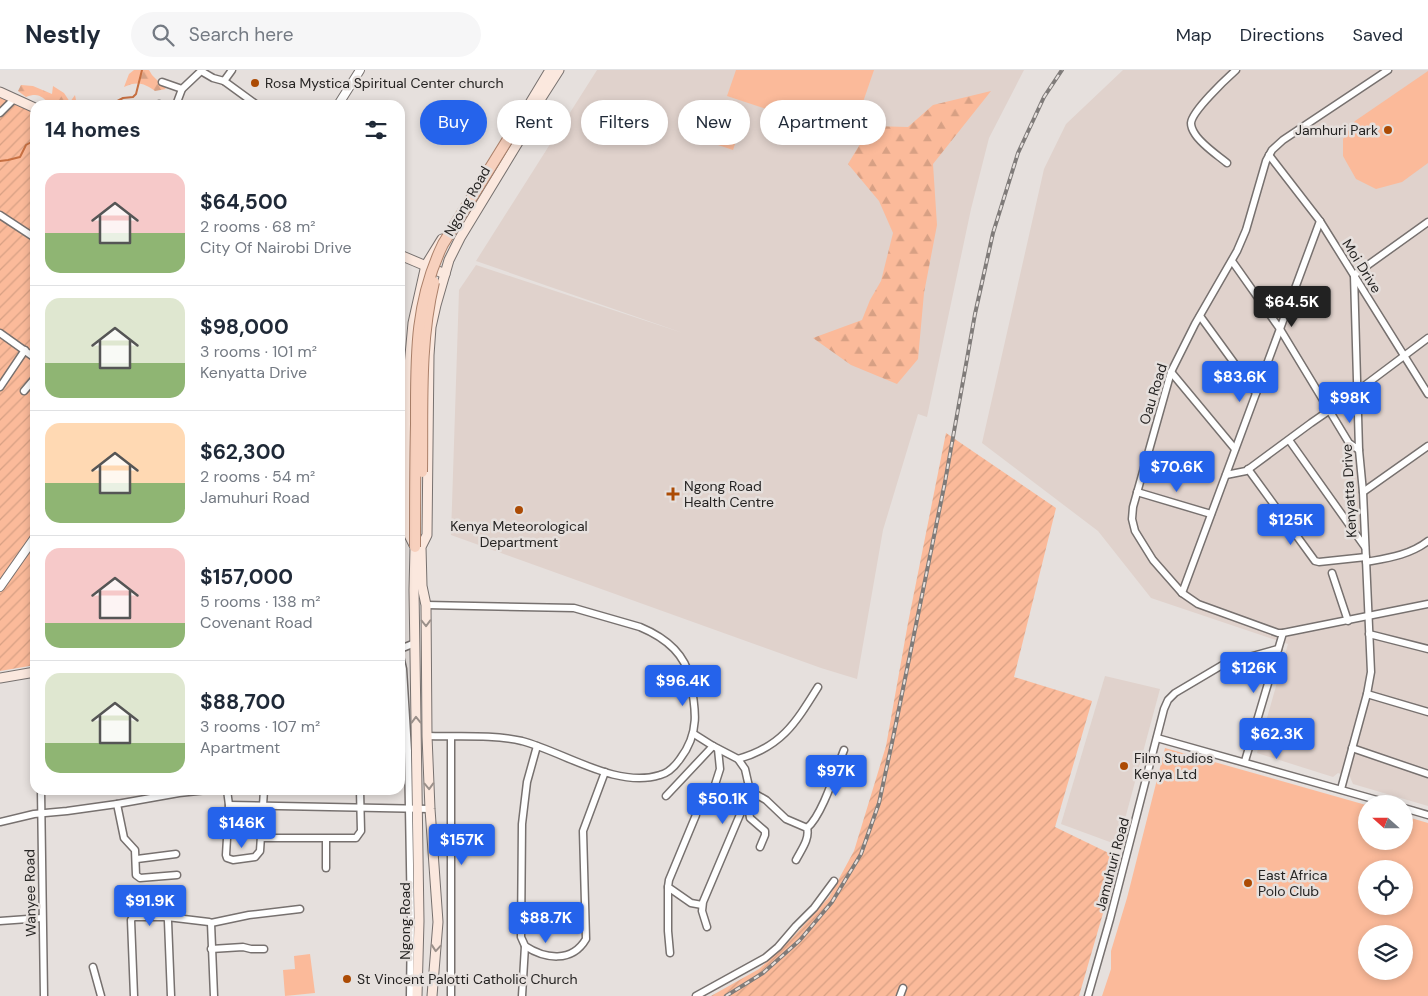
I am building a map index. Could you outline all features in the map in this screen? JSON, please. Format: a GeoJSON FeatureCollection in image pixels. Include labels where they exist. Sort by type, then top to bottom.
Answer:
{"type":"FeatureCollection","features":[{"type":"Feature","properties":{"kind":"main road","name":"Ngong Road"},"geometry":{"type":"LineString","coordinates":[[535,100],[550,70]]}},
{"type":"Feature","properties":{"kind":"main road"},"geometry":{"type":"LineString","coordinates":[[538,100],[559,70]]}},
{"type":"Feature","properties":{"kind":"main road"},"geometry":{"type":"LineString","coordinates":[[0,92],[30,106]]}},
{"type":"Feature","properties":{"kind":"main road","name":"Ngong Road"},"geometry":{"type":"LineString","coordinates":[[418,547],[409,535],[410,471],[405,366],[410,355],[413,323],[426,265],[499,145]]}},
{"type":"Feature","properties":{"kind":"main road","name":"Ngong Road"},"geometry":{"type":"LineString","coordinates":[[432,996],[438,922],[427,736],[426,605],[418,547],[416,359],[418,327],[424,293],[435,260],[443,244],[507,145]]}},
{"type":"Feature","properties":{"kind":"main road","name":"Ngong Road"},"geometry":{"type":"LineString","coordinates":[[418,547],[427,535],[426,355],[428,307],[440,264],[509,145]]}},
{"type":"Feature","properties":{"kind":"main road","name":"Ngong Road"},"geometry":{"type":"LineString","coordinates":[[426,355],[431,327],[445,274],[460,238],[516,145]]}},
{"type":"Feature","properties":{"kind":"main road"},"geometry":{"type":"LineString","coordinates":[[405,257],[445,274]]}},
{"type":"Feature","properties":{"kind":"main road"},"geometry":{"type":"LineString","coordinates":[[405,356],[426,355]]}},
{"type":"Feature","properties":{"kind":"main road"},"geometry":{"type":"LineString","coordinates":[[405,366],[426,367]]}},
{"type":"Feature","properties":{"kind":"main road","name":"Ngong Road"},"geometry":{"type":"LineString","coordinates":[[417,996],[419,921],[413,809],[416,666],[414,590],[418,547],[426,367]]}},
{"type":"Feature","properties":{"kind":"main road"},"geometry":{"type":"LineString","coordinates":[[410,471],[428,472]]}},
{"type":"Feature","properties":{"kind":"main road"},"geometry":{"type":"LineString","coordinates":[[0,678],[30,673]]}},
{"type":"Feature","properties":{"kind":"street"},"geometry":{"type":"LineString","coordinates":[[178,100],[182,89],[201,70],[213,78],[224,81],[250,100]]}},
{"type":"Feature","properties":{"kind":"street"},"geometry":{"type":"LineString","coordinates":[[224,81],[232,70]]}},
{"type":"Feature","properties":{"kind":"street"},"geometry":{"type":"LineString","coordinates":[[341,100],[360,70]]}},
{"type":"Feature","properties":{"kind":"street"},"geometry":{"type":"LineString","coordinates":[[1226,163],[1199,139],[1191,125],[1192,118],[1199,109],[1236,70]]}},
{"type":"Feature","properties":{"kind":"street","name":"Oau Road"},"geometry":{"type":"LineString","coordinates":[[1368,617],[1283,633],[1269,630],[1204,606],[1182,593],[1153,560],[1135,531],[1132,513],[1171,372],[1200,316],[1232,261],[1246,230],[1269,155],[1283,140],[1388,70]]}},
{"type":"Feature","properties":{"kind":"street"},"geometry":{"type":"LineString","coordinates":[[162,82],[182,89]]}},
{"type":"Feature","properties":{"kind":"street"},"geometry":{"type":"LineString","coordinates":[[0,113],[14,99]]}},
{"type":"Feature","properties":{"kind":"street","name":"Moi Drive"},"geometry":{"type":"LineString","coordinates":[[1269,155],[1320,221],[1428,394]]}},
{"type":"Feature","properties":{"kind":"street"},"geometry":{"type":"LineString","coordinates":[[0,215],[30,235]]}},
{"type":"Feature","properties":{"kind":"street"},"geometry":{"type":"LineString","coordinates":[[1182,593],[1320,221]]}},
{"type":"Feature","properties":{"kind":"street"},"geometry":{"type":"LineString","coordinates":[[1354,275],[1428,222]]}},
{"type":"Feature","properties":{"kind":"street"},"geometry":{"type":"LineString","coordinates":[[1232,261],[1280,329],[1349,443],[1359,450]]}},
{"type":"Feature","properties":{"kind":"street","name":"Kenyatta Drive"},"geometry":{"type":"LineString","coordinates":[[1341,789],[1367,694],[1371,672],[1363,492],[1356,392],[1354,275]]}},
{"type":"Feature","properties":{"kind":"street"},"geometry":{"type":"LineString","coordinates":[[1200,316],[1256,393]]}},
{"type":"Feature","properties":{"kind":"street"},"geometry":{"type":"LineString","coordinates":[[0,332],[30,354]]}},
{"type":"Feature","properties":{"kind":"street"},"geometry":{"type":"LineString","coordinates":[[1226,475],[1244,472],[1428,338]]}},
{"type":"Feature","properties":{"kind":"street"},"geometry":{"type":"LineString","coordinates":[[0,387],[25,350]]}},
{"type":"Feature","properties":{"kind":"street"},"geometry":{"type":"LineString","coordinates":[[1171,372],[1235,448]]}},
{"type":"Feature","properties":{"kind":"street"},"geometry":{"type":"LineString","coordinates":[[24,391],[30,384]]}},
{"type":"Feature","properties":{"kind":"street"},"geometry":{"type":"LineString","coordinates":[[1289,440],[1365,547]]}},
{"type":"Feature","properties":{"kind":"street"},"geometry":{"type":"LineString","coordinates":[[1363,492],[1428,446]]}},
{"type":"Feature","properties":{"kind":"street"},"geometry":{"type":"LineString","coordinates":[[1248,469],[1315,560],[1319,562],[1366,560],[1401,555],[1418,548],[1428,541]]}},
{"type":"Feature","properties":{"kind":"street"},"geometry":{"type":"LineString","coordinates":[[1137,492],[1212,514]]}},
{"type":"Feature","properties":{"kind":"street"},"geometry":{"type":"LineString","coordinates":[[0,587],[30,544]]}},
{"type":"Feature","properties":{"kind":"street"},"geometry":{"type":"LineString","coordinates":[[1332,573],[1348,621]]}},
{"type":"Feature","properties":{"kind":"street"},"geometry":{"type":"LineString","coordinates":[[1368,617],[1428,604]]}},
{"type":"Feature","properties":{"kind":"street"},"geometry":{"type":"LineString","coordinates":[[426,605],[574,608],[630,623],[650,631],[670,644],[685,662],[691,686],[695,719],[691,744],[669,771],[661,775],[630,778],[605,772],[537,746],[503,738],[427,736]]}},
{"type":"Feature","properties":{"kind":"street"},"geometry":{"type":"LineString","coordinates":[[1245,761],[1283,633]]}},
{"type":"Feature","properties":{"kind":"street"},"geometry":{"type":"LineString","coordinates":[[1369,634],[1428,649]]}},
{"type":"Feature","properties":{"kind":"street"},"geometry":{"type":"LineString","coordinates":[[405,647],[416,643]]}},
{"type":"Feature","properties":{"kind":"street","name":"Jamuhuri Road"},"geometry":{"type":"LineString","coordinates":[[1088,996],[1110,919],[1164,709],[1168,700],[1175,693],[1224,664],[1278,649]]}},
{"type":"Feature","properties":{"kind":"street"},"geometry":{"type":"LineString","coordinates":[[405,667],[416,666]]}},
{"type":"Feature","properties":{"kind":"street"},"geometry":{"type":"LineString","coordinates":[[738,759],[760,753],[780,739],[803,711],[818,687]]}},
{"type":"Feature","properties":{"kind":"street"},"geometry":{"type":"LineString","coordinates":[[1367,694],[1428,712]]}},
{"type":"Feature","properties":{"kind":"street"},"geometry":{"type":"LineString","coordinates":[[405,701],[413,809],[410,996]]}},
{"type":"Feature","properties":{"kind":"street"},"geometry":{"type":"LineString","coordinates":[[694,734],[715,748],[738,759],[745,769],[750,791],[702,905],[707,927]]}},
{"type":"Feature","properties":{"kind":"street"},"geometry":{"type":"LineString","coordinates":[[451,737],[451,996]]}},
{"type":"Feature","properties":{"kind":"street"},"geometry":{"type":"LineString","coordinates":[[1157,738],[1245,761],[1361,795]]}},
{"type":"Feature","properties":{"kind":"street"},"geometry":{"type":"LineString","coordinates":[[522,996],[524,946],[521,937],[522,824],[527,782],[537,746]]}},
{"type":"Feature","properties":{"kind":"street"},"geometry":{"type":"LineString","coordinates":[[712,794],[720,768],[715,748]]}},
{"type":"Feature","properties":{"kind":"street"},"geometry":{"type":"LineString","coordinates":[[666,796],[715,748]]}},
{"type":"Feature","properties":{"kind":"street"},"geometry":{"type":"LineString","coordinates":[[1352,748],[1428,774]]}},
{"type":"Feature","properties":{"kind":"street"},"geometry":{"type":"LineString","coordinates":[[796,860],[807,840],[807,828],[820,810],[844,750]]}},
{"type":"Feature","properties":{"kind":"street"},"geometry":{"type":"LineString","coordinates":[[524,946],[555,958],[577,951],[586,939],[584,828],[605,772]]}},
{"type":"Feature","properties":{"kind":"street"},"geometry":{"type":"LineString","coordinates":[[750,791],[766,800],[786,819],[807,828]]}},
{"type":"Feature","properties":{"kind":"street","name":"Wanyee Road"},"geometry":{"type":"LineString","coordinates":[[41,795],[44,996]]}},
{"type":"Feature","properties":{"kind":"street"},"geometry":{"type":"LineString","coordinates":[[0,822],[34,814],[117,804],[168,795]]}},
{"type":"Feature","properties":{"kind":"street"},"geometry":{"type":"LineString","coordinates":[[228,795],[227,858],[233,860],[255,857],[260,851],[264,795]]}},
{"type":"Feature","properties":{"kind":"street"},"geometry":{"type":"LineString","coordinates":[[262,838],[352,839],[358,837],[361,831],[361,795]]}},
{"type":"Feature","properties":{"kind":"street"},"geometry":{"type":"LineString","coordinates":[[747,798],[750,818],[764,831],[765,835],[760,848]]}},
{"type":"Feature","properties":{"kind":"street"},"geometry":{"type":"LineString","coordinates":[[117,804],[124,838],[134,848],[137,859],[136,873],[140,878],[177,875]]}},
{"type":"Feature","properties":{"kind":"street"},"geometry":{"type":"LineString","coordinates":[[229,805],[430,809]]}},
{"type":"Feature","properties":{"kind":"street"},"geometry":{"type":"LineString","coordinates":[[1413,811],[1428,815]]}},
{"type":"Feature","properties":{"kind":"street"},"geometry":{"type":"LineString","coordinates":[[670,953],[668,931],[669,880],[696,815]]}},
{"type":"Feature","properties":{"kind":"street"},"geometry":{"type":"LineString","coordinates":[[326,839],[326,868]]}},
{"type":"Feature","properties":{"kind":"street"},"geometry":{"type":"LineString","coordinates":[[137,859],[176,854]]}},
{"type":"Feature","properties":{"kind":"street"},"geometry":{"type":"LineString","coordinates":[[696,996],[765,958],[778,947],[814,908],[834,881]]}},
{"type":"Feature","properties":{"kind":"street"},"geometry":{"type":"LineString","coordinates":[[668,887],[691,903],[702,905]]}},
{"type":"Feature","properties":{"kind":"street"},"geometry":{"type":"LineString","coordinates":[[134,996],[131,920],[133,917],[167,917],[211,923],[249,915],[300,909]]}},
{"type":"Feature","properties":{"kind":"street"},"geometry":{"type":"LineString","coordinates":[[167,917],[170,996]]}},
{"type":"Feature","properties":{"kind":"street"},"geometry":{"type":"LineString","coordinates":[[0,921],[42,918]]}},
{"type":"Feature","properties":{"kind":"street"},"geometry":{"type":"LineString","coordinates":[[211,923],[214,996]]}},
{"type":"Feature","properties":{"kind":"street"},"geometry":{"type":"LineString","coordinates":[[211,949],[243,947],[264,949]]}},
{"type":"Feature","properties":{"kind":"street"},"geometry":{"type":"LineString","coordinates":[[93,968],[102,996]]}},
{"type":"Feature","properties":{"kind":"street"},"geometry":{"type":"LineString","coordinates":[[900,996],[903,988]]}},
{"type":"Feature","properties":{"kind":"shaded area"},"geometry":{"type":"Polygon","coordinates":[[[597,70],[1024,70],[989,138],[971,209],[927,417],[918,414],[883,530],[857,679],[821,668],[451,535],[459,290],[476,265],[683,333],[476,261],[549,145],[571,145],[571,111],[597,70]]]}},
{"type":"Feature","properties":{"kind":"shaded area"},"geometry":{"type":"Polygon","coordinates":[[[1123,70],[1428,70],[1428,806],[1413,802],[1413,795],[1390,795],[1353,784],[1350,777],[1338,773],[1333,777],[1257,753],[1288,644],[1151,598],[1098,531],[982,443],[1044,169],[1066,124],[1123,70]]]}},
{"type":"Feature","properties":{"kind":"shaded area"},"geometry":{"type":"Polygon","coordinates":[[[1105,676],[1160,689],[1118,845],[1061,824],[1105,676]]]}},
{"type":"Feature","properties":{"kind":"green space"},"geometry":{"type":"Polygon","coordinates":[[[134,70],[149,70],[166,89],[155,91],[147,86],[137,84],[124,87],[129,74],[134,70]]]}},
{"type":"Feature","properties":{"kind":"green space"},"geometry":{"type":"Polygon","coordinates":[[[736,70],[874,70],[864,100],[760,100],[760,107],[750,104],[750,100],[739,100],[727,96],[736,70]]]}},
{"type":"Feature","properties":{"kind":"green space","name":"Jamhuri Park"},"geometry":{"type":"Polygon","coordinates":[[[1428,71],[1428,163],[1402,182],[1376,189],[1356,179],[1343,156],[1343,139],[1355,121],[1428,71]]]}},
{"type":"Feature","properties":{"kind":"green space"},"geometry":{"type":"Polygon","coordinates":[[[21,85],[33,86],[52,94],[53,86],[64,93],[69,100],[45,100],[37,95],[26,97],[18,91],[21,85]]]}},
{"type":"Feature","properties":{"kind":"green space"},"geometry":{"type":"Polygon","coordinates":[[[991,91],[933,164],[937,225],[924,293],[918,359],[897,384],[851,365],[813,338],[862,320],[870,300],[881,281],[893,233],[879,201],[848,164],[860,145],[886,145],[886,126],[908,127],[933,105],[991,91]]]}},
{"type":"Feature","properties":{"kind":"green space"},"geometry":{"type":"Polygon","coordinates":[[[0,94],[30,107],[30,666],[0,671],[0,94]]]}},
{"type":"Feature","properties":{"kind":"green space"},"geometry":{"type":"Polygon","coordinates":[[[718,145],[735,145],[733,150],[718,145]]]}},
{"type":"Feature","properties":{"kind":"green space"},"geometry":{"type":"Polygon","coordinates":[[[946,433],[1056,508],[1014,677],[1092,701],[1055,827],[1119,858],[1079,996],[711,996],[759,969],[793,937],[829,897],[854,851],[886,746],[908,623],[946,433]]]}},
{"type":"Feature","properties":{"kind":"green space","name":"East Africa Polo Club"},"geometry":{"type":"Polygon","coordinates":[[[1165,748],[1358,803],[1358,850],[1413,850],[1413,819],[1428,823],[1428,996],[1102,996],[1111,969],[1111,951],[1127,898],[1165,748]]]}},
{"type":"Feature","properties":{"kind":"green space"},"geometry":{"type":"Polygon","coordinates":[[[310,954],[315,993],[285,996],[283,970],[295,969],[294,956],[310,954]]]}},
{"type":"Feature","properties":{"kind":"waterway"},"geometry":{"type":"LineString","coordinates":[[119,100],[133,97],[136,94],[142,70]]}},
{"type":"Feature","properties":{"kind":"waterway"},"geometry":{"type":"LineString","coordinates":[[0,161],[20,157],[26,145],[30,143]]}},
{"type":"Feature","properties":{"kind":"railway"},"geometry":{"type":"LineString","coordinates":[[726,996],[763,973],[800,940],[832,902],[861,854],[879,803],[893,738],[945,482],[975,314],[993,233],[1018,153],[1044,97],[1062,70]]}},
{"type":"Feature","properties":{"kind":"place","name":"Rosa Mystica Spiritual Center church"},"geometry":{"type":"Point","coordinates":[255,83]}},
{"type":"Feature","properties":{"kind":"place","name":"Jamhuri Park"},"geometry":{"type":"Point","coordinates":[1388,130]}},
{"type":"Feature","properties":{"kind":"place","name":"Ngong Road Health Centre"},"geometry":{"type":"Point","coordinates":[673,494]}},
{"type":"Feature","properties":{"kind":"place","name":"Kenya Meteorological Department"},"geometry":{"type":"Point","coordinates":[519,510]}},
{"type":"Feature","properties":{"kind":"place","name":"Film Studios Kenya Ltd"},"geometry":{"type":"Point","coordinates":[1124,766]}},
{"type":"Feature","properties":{"kind":"place","name":"East Africa Polo Club"},"geometry":{"type":"Point","coordinates":[1248,883]}},
{"type":"Feature","properties":{"kind":"place","name":"St Vincent Palotti Catholic Church"},"geometry":{"type":"Point","coordinates":[347,979]}}]}
